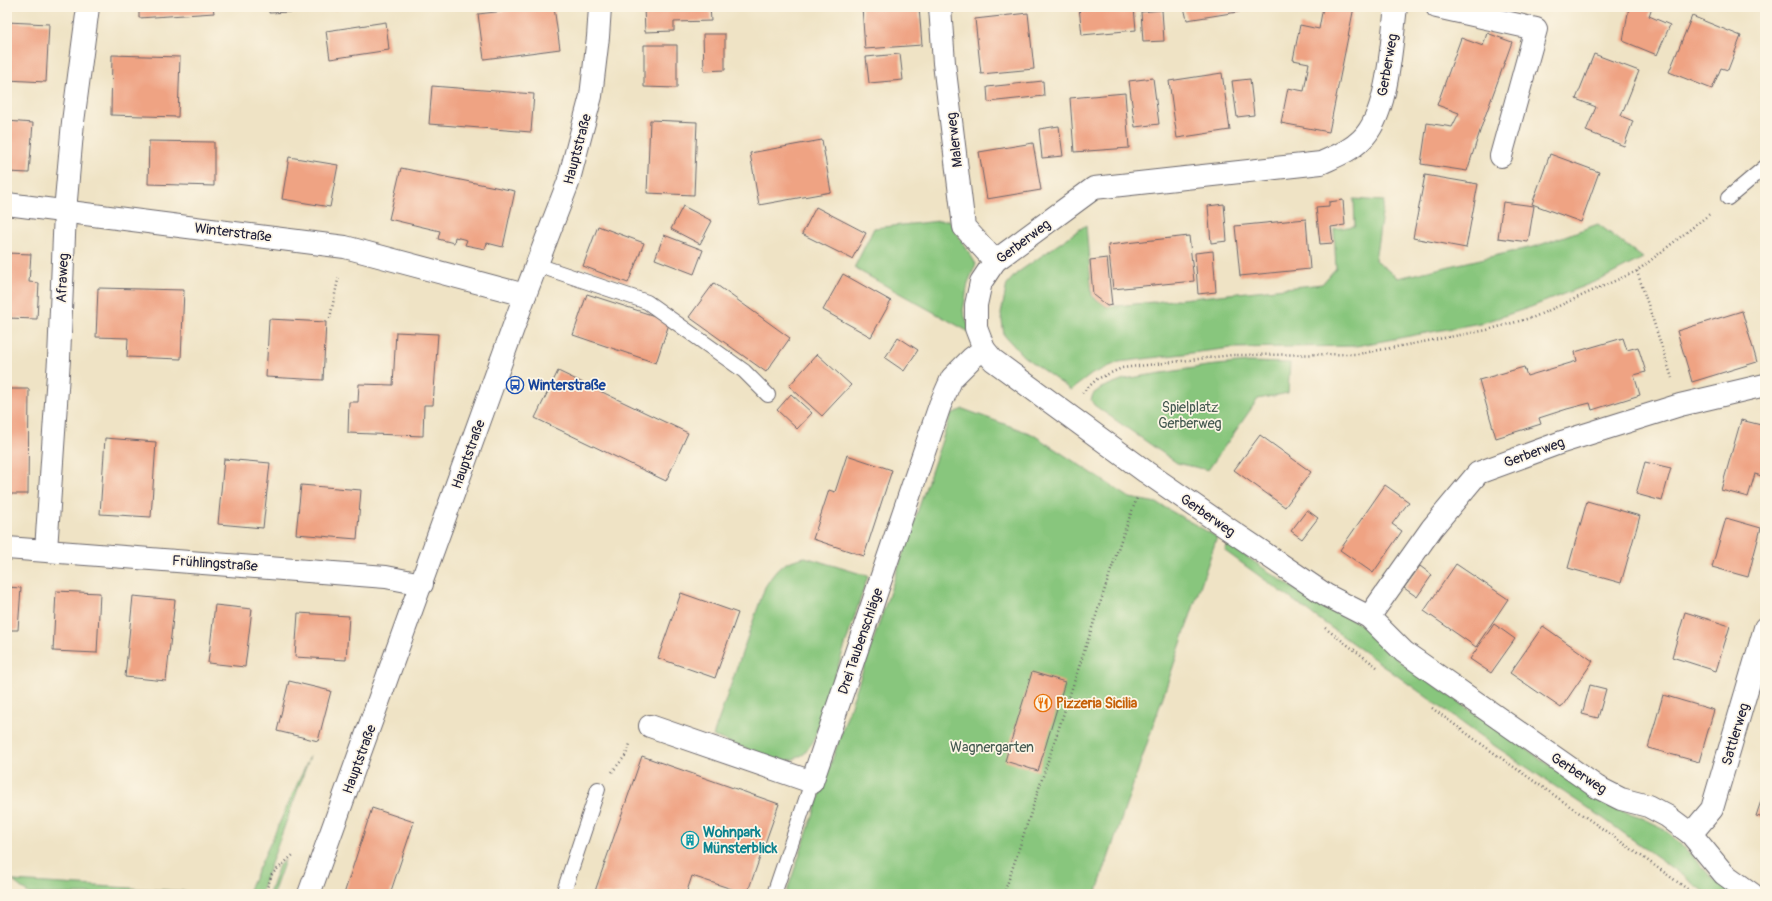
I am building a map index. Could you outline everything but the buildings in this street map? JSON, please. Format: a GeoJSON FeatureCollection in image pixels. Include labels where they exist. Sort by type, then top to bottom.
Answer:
{"type":"FeatureCollection","features":[{"type":"Feature","properties":{"kind":"street","name":"Afraweg"},"geometry":{"type":"LineString","coordinates":[[46,550],[59,359],[65,211],[73,122],[88,7]]}},
{"type":"Feature","properties":{"kind":"street","name":"Hauptstraße"},"geometry":{"type":"LineString","coordinates":[[309,894],[525,295],[568,183],[591,96],[600,7]]}},
{"type":"Feature","properties":{"kind":"street","name":"Malerweg"},"geometry":{"type":"LineString","coordinates":[[940,7],[944,63],[964,227],[995,261]]}},
{"type":"Feature","properties":{"kind":"street","name":"Gerberweg"},"geometry":{"type":"LineString","coordinates":[[1396,7],[1386,87],[1375,119],[1362,139],[1346,152],[1321,163],[1094,188],[995,261],[981,282],[976,305],[976,328],[984,349],[993,360],[1146,472],[1326,595],[1369,617],[1404,652],[1597,787],[1621,799],[1648,806],[1667,816],[1690,834],[1724,874],[1752,894]]}},
{"type":"Feature","properties":{"kind":"street"},"geometry":{"type":"LineString","coordinates":[[1436,7],[1536,29],[1501,156]]}},
{"type":"Feature","properties":{"kind":"street","name":"Winterstraße"},"geometry":{"type":"LineString","coordinates":[[7,204],[345,247],[525,295]]}},
{"type":"Feature","properties":{"kind":"street","name":"Drei Taubenschläge"},"geometry":{"type":"LineString","coordinates":[[812,782],[940,405],[952,378],[972,358],[984,349]]}},
{"type":"Feature","properties":{"kind":"street","name":"Gerberweg"},"geometry":{"type":"LineString","coordinates":[[1369,617],[1432,528],[1478,473],[1562,442],[1680,405],[1765,385]]}},
{"type":"Feature","properties":{"kind":"street","name":"Frühlingstraße"},"geometry":{"type":"LineString","coordinates":[[7,548],[386,577],[422,584]]}},
{"type":"Feature","properties":{"kind":"street","name":"Sattlerweg"},"geometry":{"type":"LineString","coordinates":[[1690,834],[1712,809],[1765,628]]}},
{"type":"Feature","properties":{"kind":"street"},"geometry":{"type":"LineString","coordinates":[[650,726],[812,782]]}},
{"type":"Feature","properties":{"kind":"lane"},"geometry":{"type":"LineString","coordinates":[[1728,198],[1765,167]]}},
{"type":"Feature","properties":{"kind":"lane"},"geometry":{"type":"LineString","coordinates":[[537,265],[647,302],[744,371],[768,395]]}},
{"type":"Feature","properties":{"kind":"lane"},"geometry":{"type":"LineString","coordinates":[[774,894],[812,782]]}},
{"type":"Feature","properties":{"kind":"lane"},"geometry":{"type":"LineString","coordinates":[[562,894],[598,789]]}},
{"type":"Feature","properties":{"kind":"path"},"geometry":{"type":"LineString","coordinates":[[1066,414],[1079,396],[1097,379],[1122,368],[1232,355],[1358,354],[1488,330],[1534,316],[1637,271],[1693,229],[1728,198]]}},
{"type":"Feature","properties":{"kind":"path"},"geometry":{"type":"LineString","coordinates":[[330,318],[345,247]]}},
{"type":"Feature","properties":{"kind":"path"},"geometry":{"type":"LineString","coordinates":[[1637,271],[1680,405]]}},
{"type":"Feature","properties":{"kind":"path"},"geometry":{"type":"LineString","coordinates":[[1004,894],[1120,545],[1146,472]]}},
{"type":"Feature","properties":{"kind":"path"},"geometry":{"type":"LineString","coordinates":[[598,789],[626,755],[634,732],[650,726]]}},
{"type":"Feature","properties":{"kind":"path"},"geometry":{"type":"LineString","coordinates":[[265,894],[272,874],[296,853]]}},
{"type":"Feature","properties":{"kind":"green space"},"geometry":{"type":"Polygon","coordinates":[[[1354,199],[1384,201],[1375,260],[1398,278],[1537,246],[1598,224],[1643,258],[1604,278],[1531,307],[1485,322],[1356,346],[1231,348],[1119,362],[1092,374],[1071,390],[1023,356],[1004,335],[1001,314],[1007,284],[1017,273],[1086,225],[1092,296],[1107,307],[1322,284],[1336,268],[1334,229],[1355,226],[1354,199]]]}},
{"type":"Feature","properties":{"kind":"green space"},"geometry":{"type":"Polygon","coordinates":[[[949,220],[976,264],[968,283],[963,311],[971,333],[854,268],[874,228],[949,220]]]}},
{"type":"Feature","properties":{"kind":"green space","name":"Spielplatz Gerberweg"},"geometry":{"type":"Polygon","coordinates":[[[1248,362],[1290,363],[1288,393],[1258,399],[1208,470],[1177,463],[1094,405],[1091,400],[1093,394],[1101,388],[1124,379],[1207,366],[1248,362]]]}},
{"type":"Feature","properties":{"kind":"green space","name":"Wagnergarten"},"geometry":{"type":"Polygon","coordinates":[[[963,409],[1032,434],[1130,498],[1157,503],[1217,537],[1096,894],[786,894],[951,414],[963,409]]]}},
{"type":"Feature","properties":{"kind":"green space"},"geometry":{"type":"Polygon","coordinates":[[[1228,544],[1321,607],[1355,621],[1368,629],[1400,661],[1610,807],[1638,816],[1661,827],[1681,844],[1713,879],[1734,894],[1708,894],[1604,819],[1486,740],[1225,551],[1228,544]]]}},
{"type":"Feature","properties":{"kind":"green space"},"geometry":{"type":"Polygon","coordinates":[[[805,557],[868,576],[813,742],[804,754],[794,759],[780,762],[713,736],[765,587],[777,570],[785,564],[805,557]]]}},
{"type":"Feature","properties":{"kind":"green space"},"geometry":{"type":"Polygon","coordinates":[[[310,756],[260,894],[247,894],[310,756]]]}},
{"type":"Feature","properties":{"kind":"green space"},"geometry":{"type":"Polygon","coordinates":[[[285,860],[273,894],[269,894],[279,865],[285,860]]]}},
{"type":"Feature","properties":{"kind":"green space"},"geometry":{"type":"Polygon","coordinates":[[[13,881],[230,894],[29,894],[13,881]]]}},
{"type":"Feature","properties":{"kind":"place","name":"Winterstraße"},"geometry":{"type":"Point","coordinates":[515,385]}},
{"type":"Feature","properties":{"kind":"place","name":"Pizzeria Sicilia"},"geometry":{"type":"Point","coordinates":[1043,703]}},
{"type":"Feature","properties":{"kind":"place","name":"Wohnpark Münsterblick"},"geometry":{"type":"Point","coordinates":[690,840]}}]}
